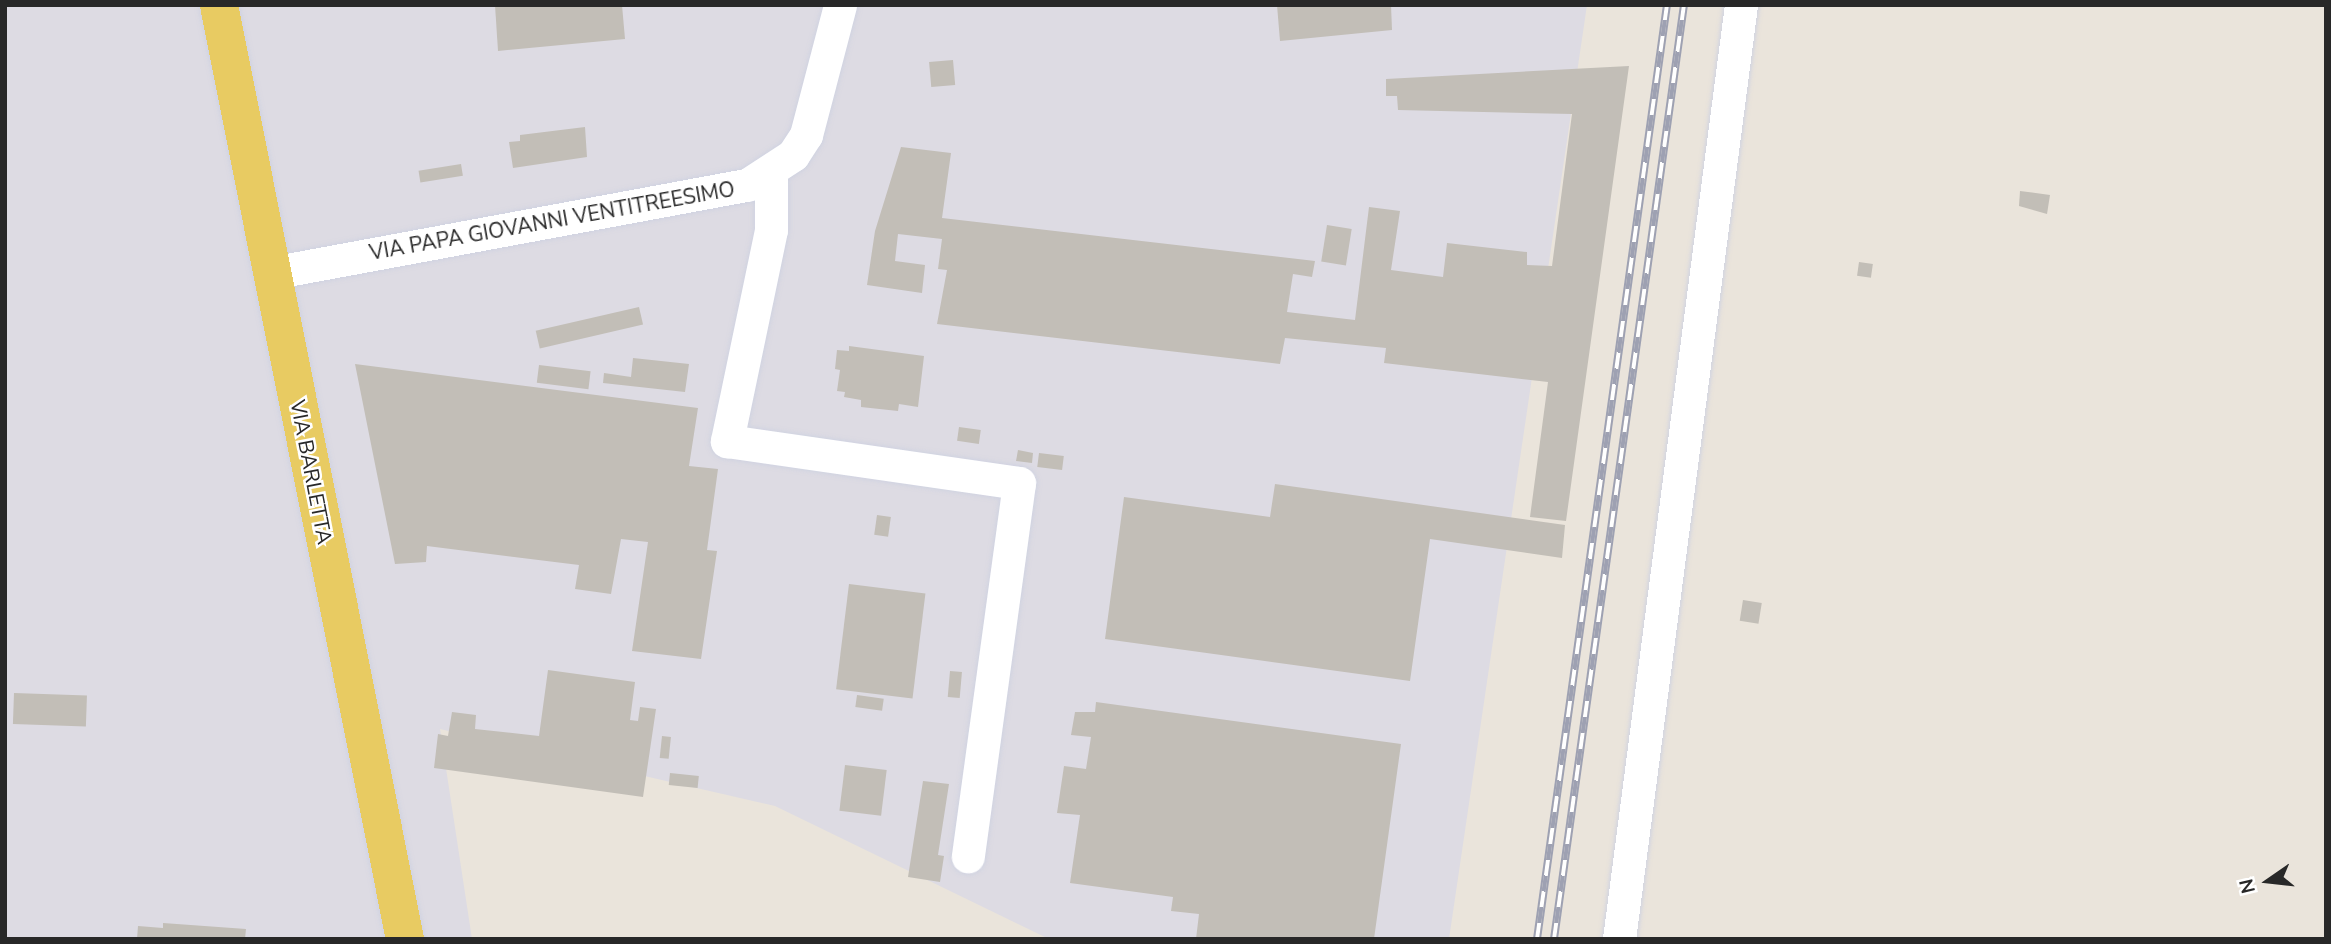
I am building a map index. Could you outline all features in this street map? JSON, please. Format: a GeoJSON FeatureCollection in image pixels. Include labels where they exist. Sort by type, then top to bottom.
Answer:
{"type":"FeatureCollection","features":[{"type":"Feature","properties":{"kind":"main road","name":"VIA BARLETTA"},"geometry":{"type":"LineString","coordinates":[[219,5],[405,939]]}},
{"type":"Feature","properties":{"kind":"street","name":"VIA PAPA GIOVANNI VENTITREESIMO"},"geometry":{"type":"LineString","coordinates":[[271,273],[747,185],[771,173],[793,155],[806,135],[841,5]]}},
{"type":"Feature","properties":{"kind":"street"},"geometry":{"type":"LineString","coordinates":[[1619,939],[1741,5]]}},
{"type":"Feature","properties":{"kind":"street"},"geometry":{"type":"LineString","coordinates":[[771,173],[771,230],[727,441],[1018,483],[968,857]]}},
{"type":"Feature","properties":{"kind":"shaded area"},"geometry":{"type":"Polygon","coordinates":[[[5,5],[1587,5],[1449,939],[1049,939],[775,806],[440,729],[472,939],[5,939],[5,5]]]}},
{"type":"Feature","properties":{"kind":"building"},"geometry":{"type":"Polygon","coordinates":[[[495,5],[622,5],[625,39],[498,51],[495,5]]]}},
{"type":"Feature","properties":{"kind":"building"},"geometry":{"type":"Polygon","coordinates":[[[1277,5],[1391,5],[1392,30],[1280,41],[1277,5]]]}},
{"type":"Feature","properties":{"kind":"building"},"geometry":{"type":"Polygon","coordinates":[[[953,60],[955,85],[931,87],[929,62],[953,60]]]}},
{"type":"Feature","properties":{"kind":"building"},"geometry":{"type":"Polygon","coordinates":[[[1629,66],[1566,521],[1530,517],[1548,382],[1384,363],[1386,348],[1285,338],[1280,364],[937,324],[947,270],[938,269],[942,239],[898,234],[895,261],[925,265],[922,293],[867,285],[875,231],[901,147],[951,153],[942,218],[1315,261],[1312,277],[1293,274],[1287,312],[1355,320],[1369,207],[1400,211],[1391,270],[1443,277],[1447,243],[1527,252],[1527,265],[1552,266],[1572,114],[1398,110],[1397,96],[1386,96],[1386,79],[1629,66]]]}},
{"type":"Feature","properties":{"kind":"building"},"geometry":{"type":"Polygon","coordinates":[[[585,127],[587,157],[513,168],[509,142],[520,141],[520,135],[585,127]]]}},
{"type":"Feature","properties":{"kind":"building"},"geometry":{"type":"Polygon","coordinates":[[[461,164],[463,176],[420,183],[419,171],[461,164]]]}},
{"type":"Feature","properties":{"kind":"building"},"geometry":{"type":"Polygon","coordinates":[[[2020,191],[2050,195],[2047,214],[2019,206],[2020,191]]]}},
{"type":"Feature","properties":{"kind":"building"},"geometry":{"type":"Polygon","coordinates":[[[1327,225],[1352,229],[1346,265],[1321,262],[1327,225]]]}},
{"type":"Feature","properties":{"kind":"building"},"geometry":{"type":"Polygon","coordinates":[[[1859,262],[1873,264],[1871,278],[1857,276],[1859,262]]]}},
{"type":"Feature","properties":{"kind":"building"},"geometry":{"type":"Polygon","coordinates":[[[639,307],[643,325],[540,348],[536,331],[639,307]]]}},
{"type":"Feature","properties":{"kind":"building"},"geometry":{"type":"Polygon","coordinates":[[[849,346],[924,356],[918,407],[899,404],[898,411],[861,407],[861,400],[844,397],[845,392],[837,391],[840,370],[835,369],[837,350],[849,351],[849,346]]]}},
{"type":"Feature","properties":{"kind":"building"},"geometry":{"type":"Polygon","coordinates":[[[633,358],[689,364],[685,392],[603,383],[604,373],[631,377],[633,358]]]}},
{"type":"Feature","properties":{"kind":"building"},"geometry":{"type":"Polygon","coordinates":[[[355,364],[698,408],[689,466],[718,469],[707,550],[717,551],[701,659],[632,651],[648,542],[621,539],[611,594],[575,589],[579,565],[427,546],[426,562],[395,564],[355,364]]]}},
{"type":"Feature","properties":{"kind":"building"},"geometry":{"type":"Polygon","coordinates":[[[539,365],[591,371],[588,389],[537,383],[539,365]]]}},
{"type":"Feature","properties":{"kind":"building"},"geometry":{"type":"Polygon","coordinates":[[[959,427],[981,430],[979,444],[957,441],[959,427]]]}},
{"type":"Feature","properties":{"kind":"building"},"geometry":{"type":"Polygon","coordinates":[[[1018,450],[1033,453],[1032,463],[1016,461],[1018,450]]]}},
{"type":"Feature","properties":{"kind":"building"},"geometry":{"type":"Polygon","coordinates":[[[1039,453],[1064,456],[1062,470],[1037,467],[1039,453]]]}},
{"type":"Feature","properties":{"kind":"building"},"geometry":{"type":"Polygon","coordinates":[[[1275,484],[1565,525],[1562,558],[1430,539],[1410,681],[1105,639],[1124,497],[1270,517],[1275,484]]]}},
{"type":"Feature","properties":{"kind":"building"},"geometry":{"type":"Polygon","coordinates":[[[877,515],[891,517],[888,537],[874,535],[877,515]]]}},
{"type":"Feature","properties":{"kind":"building"},"geometry":{"type":"Polygon","coordinates":[[[849,584],[925,593],[913,699],[836,689],[849,584]]]}},
{"type":"Feature","properties":{"kind":"building"},"geometry":{"type":"Polygon","coordinates":[[[1743,600],[1762,603],[1758,624],[1740,621],[1743,600]]]}},
{"type":"Feature","properties":{"kind":"building"},"geometry":{"type":"Polygon","coordinates":[[[548,670],[635,682],[630,720],[638,721],[640,707],[656,709],[643,797],[434,768],[438,734],[448,736],[452,712],[476,715],[475,729],[539,736],[548,670]]]}},
{"type":"Feature","properties":{"kind":"building"},"geometry":{"type":"Polygon","coordinates":[[[950,671],[962,672],[960,698],[948,697],[950,671]]]}},
{"type":"Feature","properties":{"kind":"building"},"geometry":{"type":"Polygon","coordinates":[[[14,693],[87,696],[86,727],[13,724],[14,693]]]}},
{"type":"Feature","properties":{"kind":"building"},"geometry":{"type":"Polygon","coordinates":[[[857,695],[884,699],[882,711],[855,707],[857,695]]]}},
{"type":"Feature","properties":{"kind":"building"},"geometry":{"type":"Polygon","coordinates":[[[1096,702],[1401,744],[1374,939],[1196,939],[1199,914],[1171,911],[1173,897],[1070,883],[1080,815],[1057,813],[1064,766],[1086,769],[1091,737],[1071,735],[1075,712],[1095,712],[1096,702]]]}},
{"type":"Feature","properties":{"kind":"building"},"geometry":{"type":"Polygon","coordinates":[[[662,736],[671,737],[669,759],[660,758],[662,736]]]}},
{"type":"Feature","properties":{"kind":"building"},"geometry":{"type":"Polygon","coordinates":[[[845,765],[887,770],[881,816],[839,811],[845,765]]]}},
{"type":"Feature","properties":{"kind":"building"},"geometry":{"type":"Polygon","coordinates":[[[670,773],[699,776],[698,788],[669,785],[670,773]]]}},
{"type":"Feature","properties":{"kind":"building"},"geometry":{"type":"Polygon","coordinates":[[[923,781],[949,784],[938,855],[944,856],[940,882],[908,877],[923,781]]]}},
{"type":"Feature","properties":{"kind":"building"},"geometry":{"type":"Polygon","coordinates":[[[163,923],[246,929],[245,939],[137,939],[138,926],[163,928],[163,923]]]}},
{"type":"Feature","properties":{"kind":"railway"},"geometry":{"type":"LineString","coordinates":[[1537,939],[1667,5]]}},
{"type":"Feature","properties":{"kind":"railway"},"geometry":{"type":"LineString","coordinates":[[1554,939],[1684,5]]}}]}
